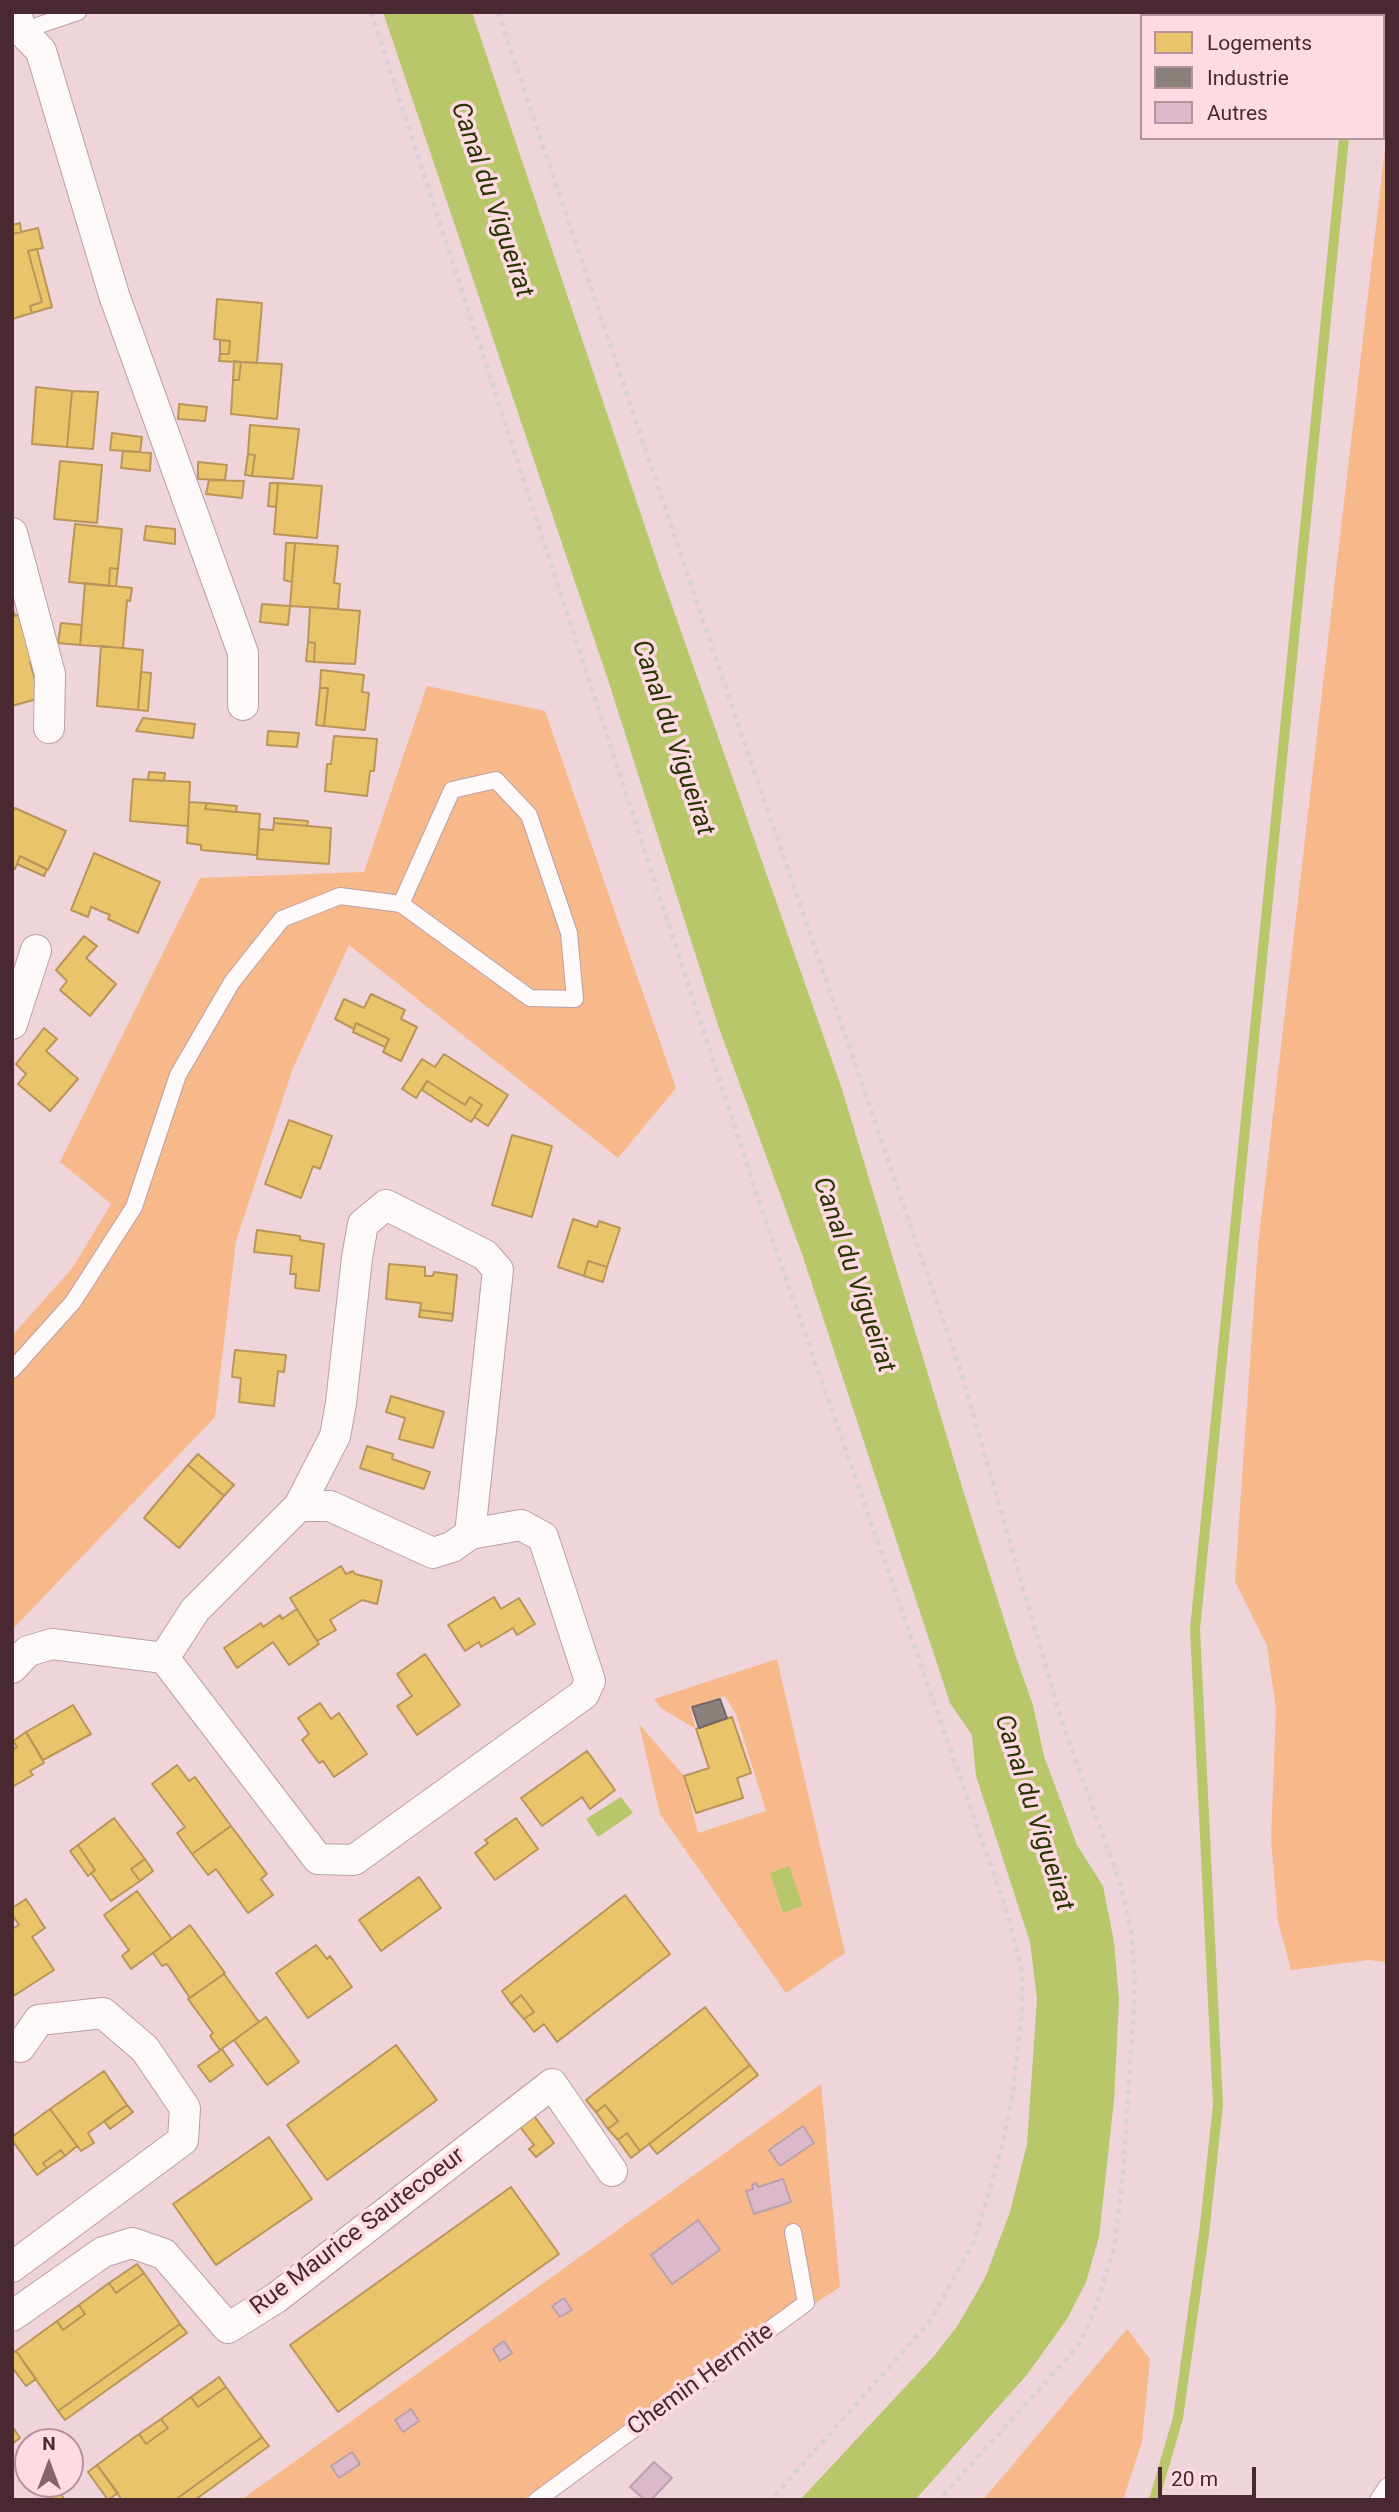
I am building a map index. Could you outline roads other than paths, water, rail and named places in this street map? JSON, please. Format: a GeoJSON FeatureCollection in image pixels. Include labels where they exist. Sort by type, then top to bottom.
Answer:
{"type":"FeatureCollection","features":[{"type":"Feature","properties":{"kind":"street"},"geometry":{"type":"LineString","coordinates":[[16,26],[41,51],[114,295],[243,653],[243,705]]}},
{"type":"Feature","properties":{"kind":"street"},"geometry":{"type":"LineString","coordinates":[[12,533],[50,674],[49,729]]}},
{"type":"Feature","properties":{"kind":"street"},"geometry":{"type":"LineString","coordinates":[[12,1024],[36,950]]}},
{"type":"Feature","properties":{"kind":"street"},"geometry":{"type":"LineString","coordinates":[[164,1657],[195,1610],[299,1506],[335,1436],[363,1224],[386,1205],[485,1255],[498,1270],[470,1534]]}},
{"type":"Feature","properties":{"kind":"street"},"geometry":{"type":"LineString","coordinates":[[12,1668],[28,1651],[52,1644],[164,1657],[318,1858],[354,1860],[584,1695],[590,1681],[543,1537],[521,1525],[470,1534],[452,1547],[433,1553],[330,1506],[299,1506]]}},
{"type":"Feature","properties":{"kind":"street"},"geometry":{"type":"LineString","coordinates":[[12,2267],[183,2140],[185,2108],[145,2049],[103,2013],[39,2020],[20,2047]]}},
{"type":"Feature","properties":{"kind":"street","name":"Rue Maurice Sautecoeur"},"geometry":{"type":"LineString","coordinates":[[12,2316],[103,2252],[132,2243],[164,2254],[228,2328],[276,2298],[552,2084],[612,2171]]}},
{"type":"Feature","properties":{"kind":"lane"},"geometry":{"type":"LineString","coordinates":[[16,26],[78,12]]}},
{"type":"Feature","properties":{"kind":"lane"},"geometry":{"type":"LineString","coordinates":[[12,1370],[73,1302],[134,1207],[178,1075],[232,982],[282,919],[340,896],[401,904],[530,999],[575,999],[569,933],[529,815],[496,780],[452,790],[401,904]]}},
{"type":"Feature","properties":{"kind":"lane","name":"Chemin Hermite"},"geometry":{"type":"LineString","coordinates":[[537,2500],[806,2304],[793,2232]]}},
{"type":"Feature","properties":{"kind":"lane"},"geometry":{"type":"LineString","coordinates":[[1378,2500],[1387,2486]]}},
{"type":"Feature","properties":{"kind":"water","name":"Canal du Vigueirat"},"geometry":{"type":"Polygon","coordinates":[[[383,12],[472,12],[663,580],[841,1086],[966,1500],[1033,1705],[1044,1756],[1077,1845],[1103,1886],[1114,1942],[1119,2000],[1114,2100],[1099,2237],[1086,2282],[1067,2319],[1026,2376],[915,2500],[800,2500],[934,2356],[958,2325],[985,2278],[1010,2212],[1027,2144],[1037,1999],[1030,1942],[976,1776],[972,1735],[950,1703],[802,1254],[718,1025],[608,680],[383,12]]]}},
{"type":"Feature","properties":{"kind":"water"},"geometry":{"type":"Polygon","coordinates":[[[621,1797],[633,1813],[598,1837],[586,1819],[621,1797]]]}},
{"type":"Feature","properties":{"kind":"water"},"geometry":{"type":"Polygon","coordinates":[[[789,1866],[803,1906],[783,1913],[770,1873],[789,1866]]]}},
{"type":"Feature","properties":{"kind":"waterway"},"geometry":{"type":"LineString","coordinates":[[1154,2500],[1178,2418],[1204,2234],[1218,2105],[1195,1629],[1344,140]]}}]}
